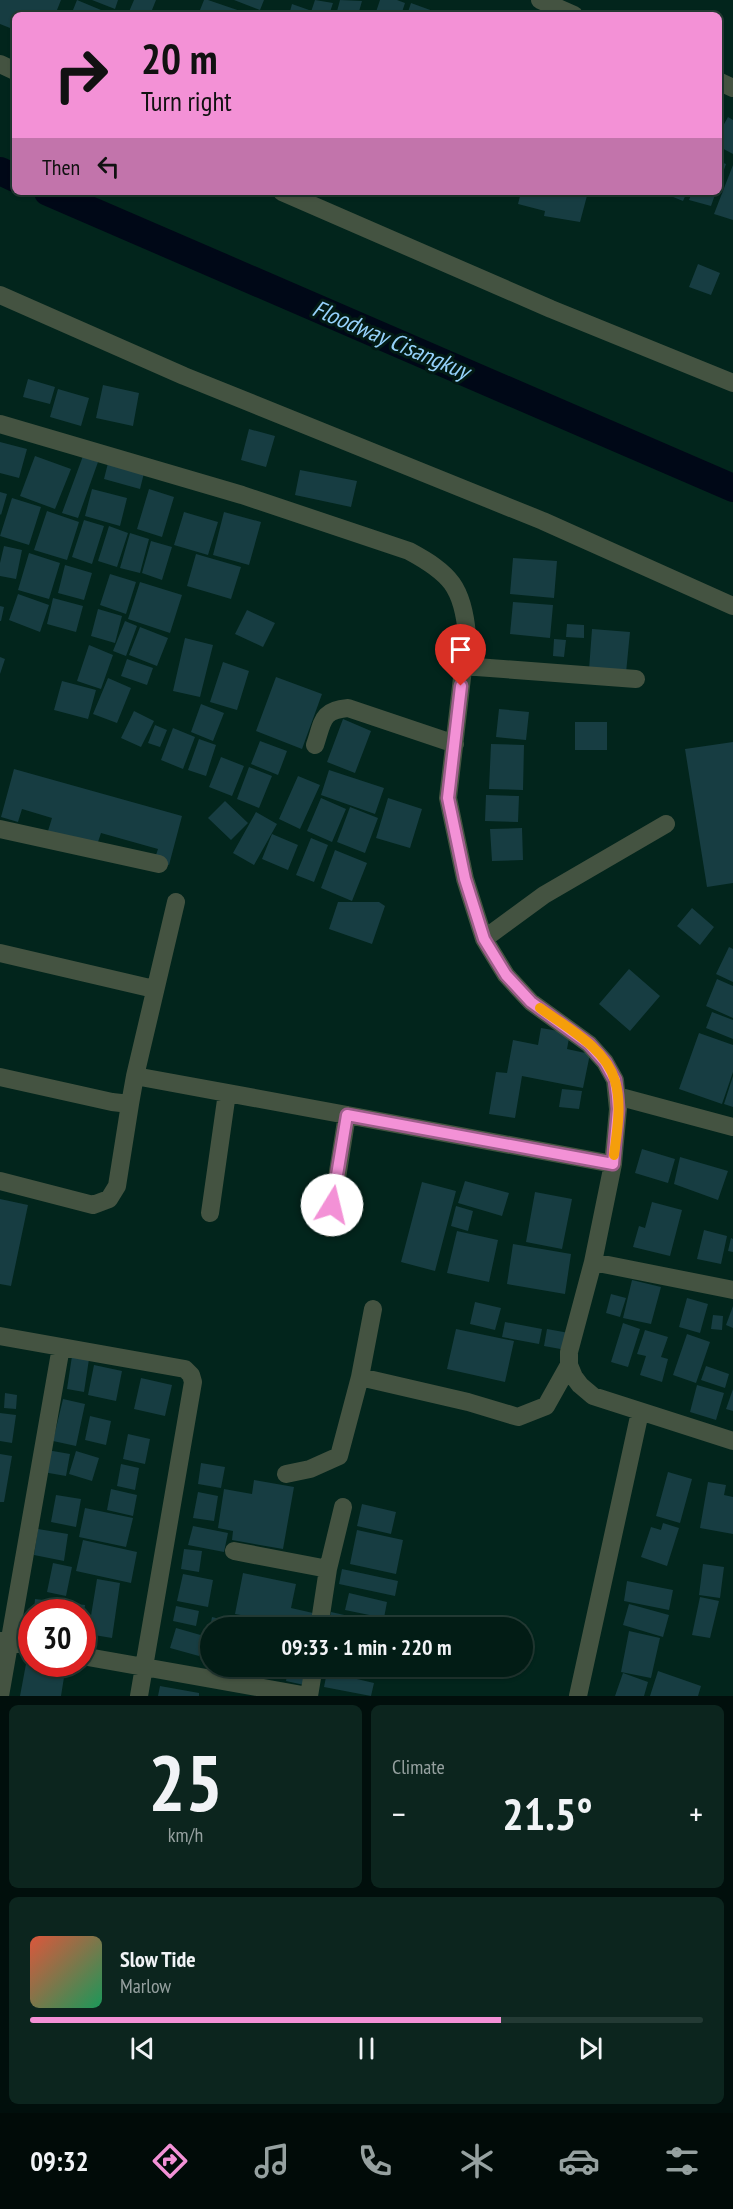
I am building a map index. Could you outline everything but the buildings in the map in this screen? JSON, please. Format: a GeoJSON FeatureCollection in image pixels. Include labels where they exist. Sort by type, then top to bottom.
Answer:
{"type":"FeatureCollection","features":[{"type":"Feature","properties":{"kind":"street"},"geometry":{"type":"LineString","coordinates":[[540,0],[567,12]]}},
{"type":"Feature","properties":{"kind":"street"},"geometry":{"type":"LineString","coordinates":[[289,195],[551,309],[733,383]]}},
{"type":"Feature","properties":{"kind":"street"},"geometry":{"type":"LineString","coordinates":[[0,295],[184,376],[543,521],[733,606]]}},
{"type":"Feature","properties":{"kind":"street"},"geometry":{"type":"LineString","coordinates":[[0,424],[242,495],[409,551],[430,562],[447,575],[458,592],[465,611],[467,635],[448,798],[465,879],[484,939],[506,975],[531,1002],[589,1044],[605,1062],[615,1080],[618,1109],[613,1164],[593,1262],[572,1336],[569,1365],[546,1406],[518,1417],[468,1402],[360,1377]]}},
{"type":"Feature","properties":{"kind":"street"},"geometry":{"type":"LineString","coordinates":[[463,666],[636,678]]}},
{"type":"Feature","properties":{"kind":"street"},"geometry":{"type":"LineString","coordinates":[[315,746],[324,716],[335,709],[348,708],[455,744]]}},
{"type":"Feature","properties":{"kind":"street"},"geometry":{"type":"LineString","coordinates":[[484,939],[544,895],[666,824]]}},
{"type":"Feature","properties":{"kind":"street"},"geometry":{"type":"LineString","coordinates":[[0,829],[159,864]]}},
{"type":"Feature","properties":{"kind":"street"},"geometry":{"type":"LineString","coordinates":[[0,1181],[93,1205],[109,1199],[117,1186],[135,1076],[176,902]]}},
{"type":"Feature","properties":{"kind":"street"},"geometry":{"type":"LineString","coordinates":[[0,953],[154,989]]}},
{"type":"Feature","properties":{"kind":"street"},"geometry":{"type":"LineString","coordinates":[[135,1076],[613,1164]]}},
{"type":"Feature","properties":{"kind":"street"},"geometry":{"type":"LineString","coordinates":[[0,1077],[130,1104]]}},
{"type":"Feature","properties":{"kind":"street"},"geometry":{"type":"LineString","coordinates":[[210,1213],[227,1093]]}},
{"type":"Feature","properties":{"kind":"street"},"geometry":{"type":"LineString","coordinates":[[617,1096],[733,1127]]}},
{"type":"Feature","properties":{"kind":"street"},"geometry":{"type":"LineString","coordinates":[[329,1228],[347,1115]]}},
{"type":"Feature","properties":{"kind":"street"},"geometry":{"type":"LineString","coordinates":[[593,1262],[733,1290]]}},
{"type":"Feature","properties":{"kind":"street"},"geometry":{"type":"LineString","coordinates":[[285,1474],[310,1469],[339,1455],[360,1377],[373,1309]]}},
{"type":"Feature","properties":{"kind":"street"},"geometry":{"type":"LineString","coordinates":[[0,1335],[185,1369],[192,1378],[139,1696]]}},
{"type":"Feature","properties":{"kind":"street"},"geometry":{"type":"LineString","coordinates":[[0,1696],[4,1641],[61,1347]]}},
{"type":"Feature","properties":{"kind":"street"},"geometry":{"type":"LineString","coordinates":[[569,1365],[580,1385],[593,1396],[733,1441]]}},
{"type":"Feature","properties":{"kind":"street"},"geometry":{"type":"LineString","coordinates":[[578,1696],[640,1412]]}},
{"type":"Feature","properties":{"kind":"street"},"geometry":{"type":"LineString","coordinates":[[321,1617],[328,1569],[343,1507]]}},
{"type":"Feature","properties":{"kind":"street"},"geometry":{"type":"LineString","coordinates":[[234,1551],[328,1569]]}},
{"type":"Feature","properties":{"kind":"street"},"geometry":{"type":"LineString","coordinates":[[96,1659],[308,1696],[312,1677]]}},
{"type":"Feature","properties":{"kind":"waterway","name":"Floodway Cisangkuy"},"geometry":{"type":"LineString","coordinates":[[0,171],[12,177]]}},
{"type":"Feature","properties":{"kind":"waterway","name":"Floodway Cisangkuy"},"geometry":{"type":"LineString","coordinates":[[55,195],[733,488]]}},
{"type":"Feature","properties":{"kind":"slow traffic"},"geometry":{"type":"LineString","coordinates":[[540,1008],[589,1044],[605,1062],[615,1080],[618,1109],[614,1155]]}},
{"type":"Feature","properties":{"kind":"route"},"geometry":{"type":"LineString","coordinates":[[332,1205],[347,1115],[613,1164],[617,1096],[615,1080],[605,1062],[589,1044],[531,1002],[506,975],[484,939],[465,879],[448,798],[461,686]]}}]}
